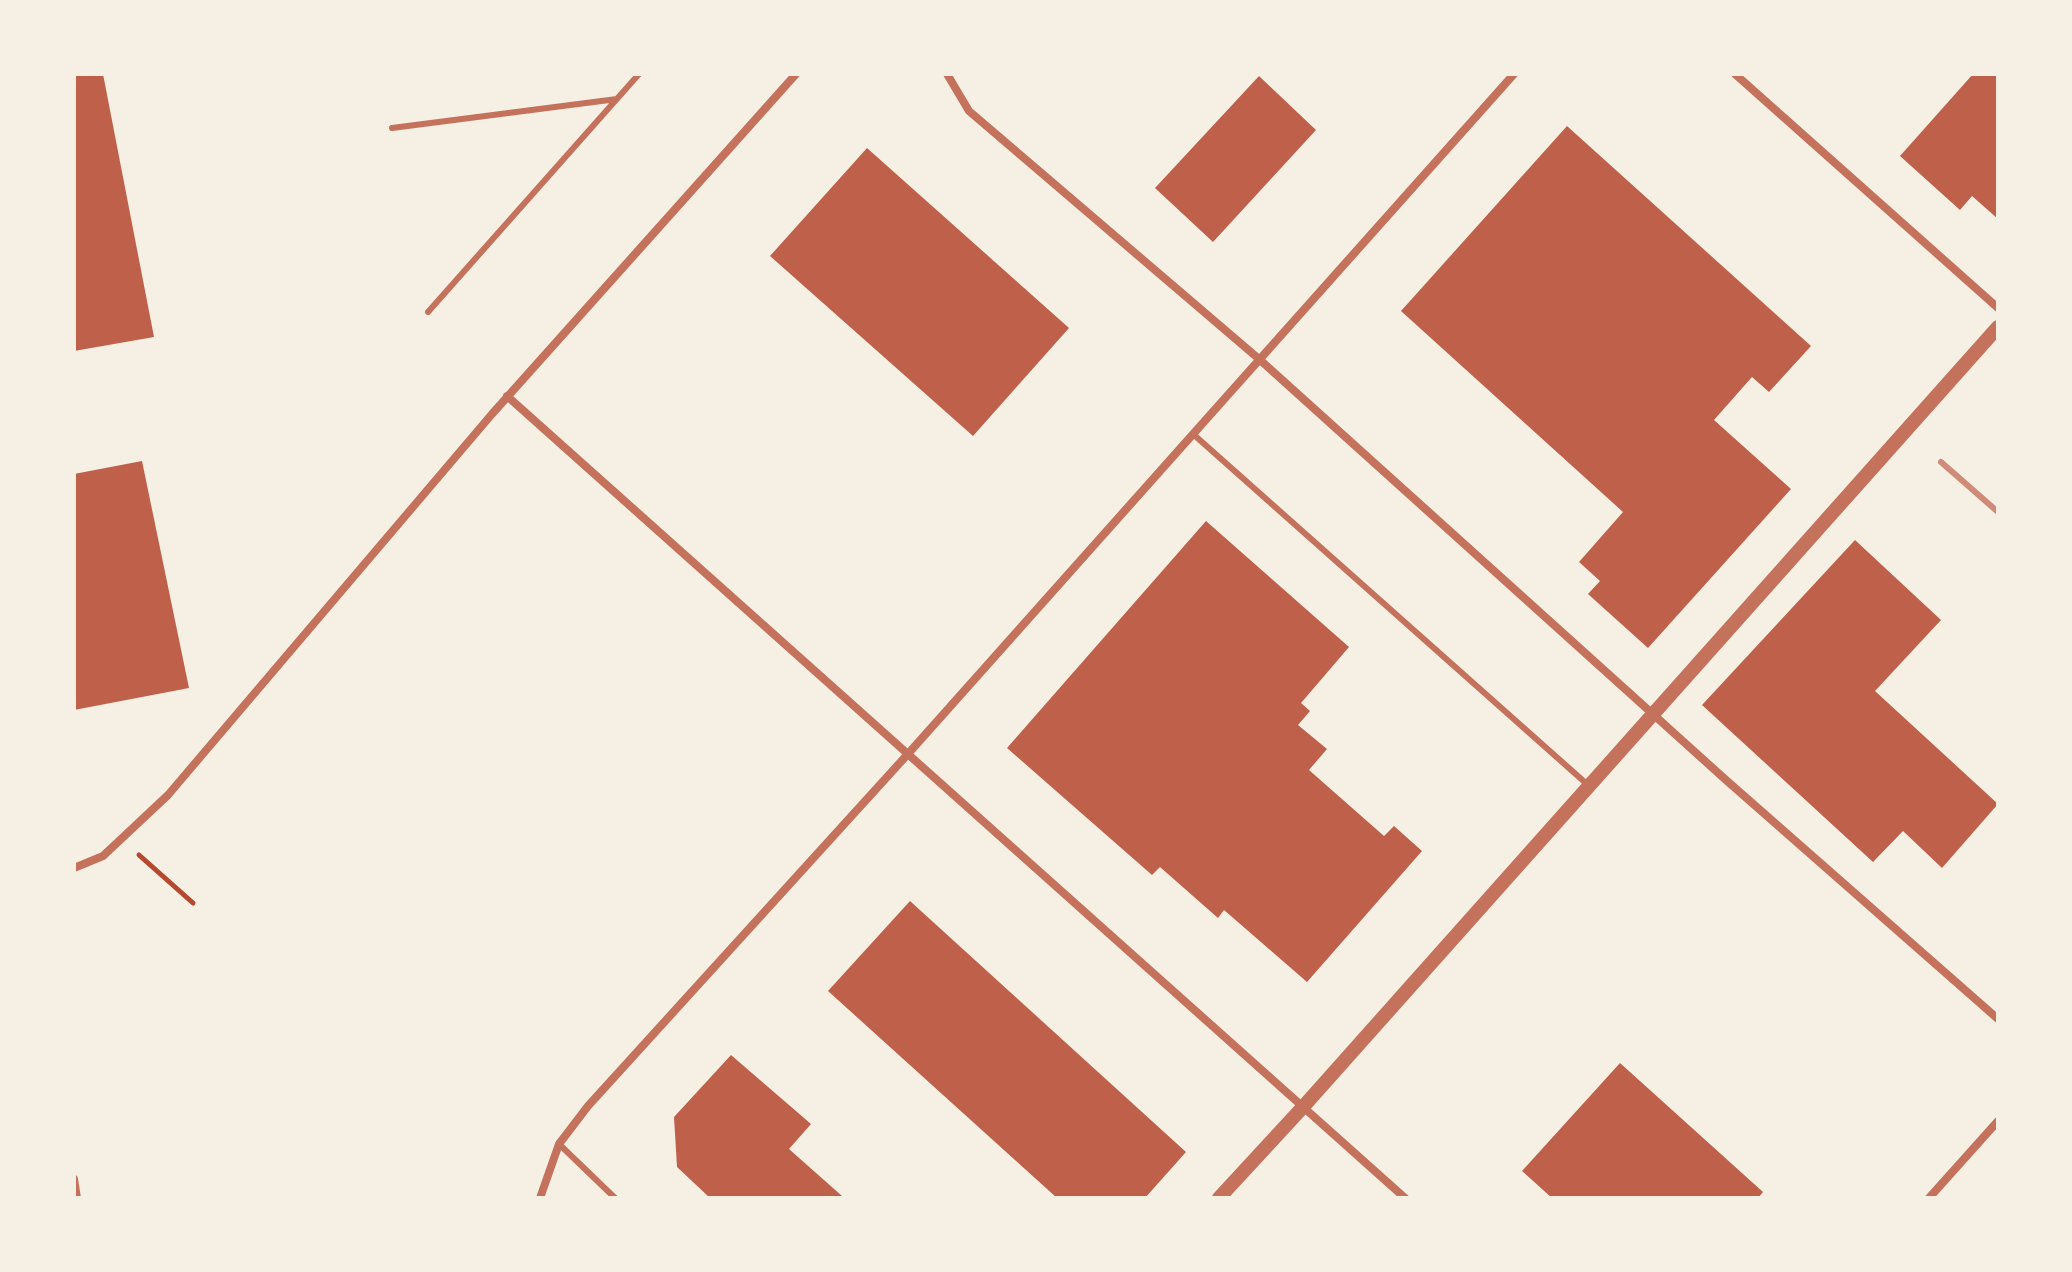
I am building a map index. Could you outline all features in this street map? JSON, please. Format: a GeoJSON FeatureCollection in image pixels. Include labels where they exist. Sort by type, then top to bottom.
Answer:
{"type":"FeatureCollection","features":[{"type":"Feature","properties":{"kind":"street"},"geometry":{"type":"LineString","coordinates":[[74,868],[103,856],[168,795],[507,396],[796,74]]}},
{"type":"Feature","properties":{"kind":"street"},"geometry":{"type":"LineString","coordinates":[[947,74],[969,111],[1259,359],[1726,780],[1998,1019]]}},
{"type":"Feature","properties":{"kind":"street"},"geometry":{"type":"LineString","coordinates":[[540,1198],[559,1144],[588,1106],[907,755],[1514,74]]}},
{"type":"Feature","properties":{"kind":"street"},"geometry":{"type":"LineString","coordinates":[[1735,74],[1998,308]]}},
{"type":"Feature","properties":{"kind":"street"},"geometry":{"type":"LineString","coordinates":[[1219,1198],[1998,327]]}},
{"type":"Feature","properties":{"kind":"street"},"geometry":{"type":"LineString","coordinates":[[507,396],[1405,1198]]}},
{"type":"Feature","properties":{"kind":"street"},"geometry":{"type":"LineString","coordinates":[[1929,1198],[1998,1121]]}},
{"type":"Feature","properties":{"kind":"street"},"geometry":{"type":"LineString","coordinates":[[74,1179],[77,1198]]}},
{"type":"Feature","properties":{"kind":"lane"},"geometry":{"type":"LineString","coordinates":[[428,312],[639,74]]}},
{"type":"Feature","properties":{"kind":"lane"},"geometry":{"type":"LineString","coordinates":[[392,128],[617,99]]}},
{"type":"Feature","properties":{"kind":"lane"},"geometry":{"type":"LineString","coordinates":[[1193,434],[1588,786]]}},
{"type":"Feature","properties":{"kind":"lane"},"geometry":{"type":"LineString","coordinates":[[559,1144],[615,1198]]}},
{"type":"Feature","properties":{"kind":"path"},"geometry":{"type":"LineString","coordinates":[[139,855],[193,903]]}},
{"type":"Feature","properties":{"kind":"building"},"geometry":{"type":"Polygon","coordinates":[[[74,74],[103,74],[154,337],[74,351],[74,74]]]}},
{"type":"Feature","properties":{"kind":"building"},"geometry":{"type":"Polygon","coordinates":[[[1973,74],[1998,74],[1998,219],[1972,196],[1960,210],[1900,156],[1973,74]]]}},
{"type":"Feature","properties":{"kind":"building"},"geometry":{"type":"Polygon","coordinates":[[[1259,76],[1316,130],[1213,242],[1155,188],[1259,76]]]}},
{"type":"Feature","properties":{"kind":"building"},"geometry":{"type":"Polygon","coordinates":[[[1567,126],[1811,346],[1769,392],[1752,377],[1714,420],[1791,489],[1648,648],[1588,594],[1600,581],[1579,562],[1623,512],[1401,311],[1567,126]]]}},
{"type":"Feature","properties":{"kind":"building"},"geometry":{"type":"Polygon","coordinates":[[[867,148],[1069,328],[973,436],[770,256],[867,148]]]}},
{"type":"Feature","properties":{"kind":"building"},"geometry":{"type":"Polygon","coordinates":[[[142,461],[189,688],[74,710],[74,474],[142,461]]]}},
{"type":"Feature","properties":{"kind":"building"},"geometry":{"type":"Polygon","coordinates":[[[1206,521],[1349,647],[1301,703],[1310,711],[1298,725],[1327,749],[1309,770],[1384,836],[1394,826],[1422,851],[1307,982],[1224,910],[1218,918],[1160,867],[1152,875],[1007,748],[1206,521]]]}},
{"type":"Feature","properties":{"kind":"building"},"geometry":{"type":"Polygon","coordinates":[[[1855,540],[1941,620],[1875,691],[1998,804],[1942,868],[1903,831],[1873,862],[1702,705],[1855,540]]]}},
{"type":"Feature","properties":{"kind":"building"},"geometry":{"type":"Polygon","coordinates":[[[910,901],[1186,1152],[1145,1198],[1057,1198],[828,991],[910,901]]]}},
{"type":"Feature","properties":{"kind":"building"},"geometry":{"type":"Polygon","coordinates":[[[731,1055],[811,1124],[789,1149],[841,1198],[710,1198],[677,1167],[674,1117],[731,1055]]]}},
{"type":"Feature","properties":{"kind":"building"},"geometry":{"type":"Polygon","coordinates":[[[1620,1063],[1763,1192],[1758,1198],[1552,1198],[1522,1171],[1620,1063]]]}},
{"type":"Feature","properties":{"kind":"railway"},"geometry":{"type":"LineString","coordinates":[[1941,462],[1998,512]]}}]}
